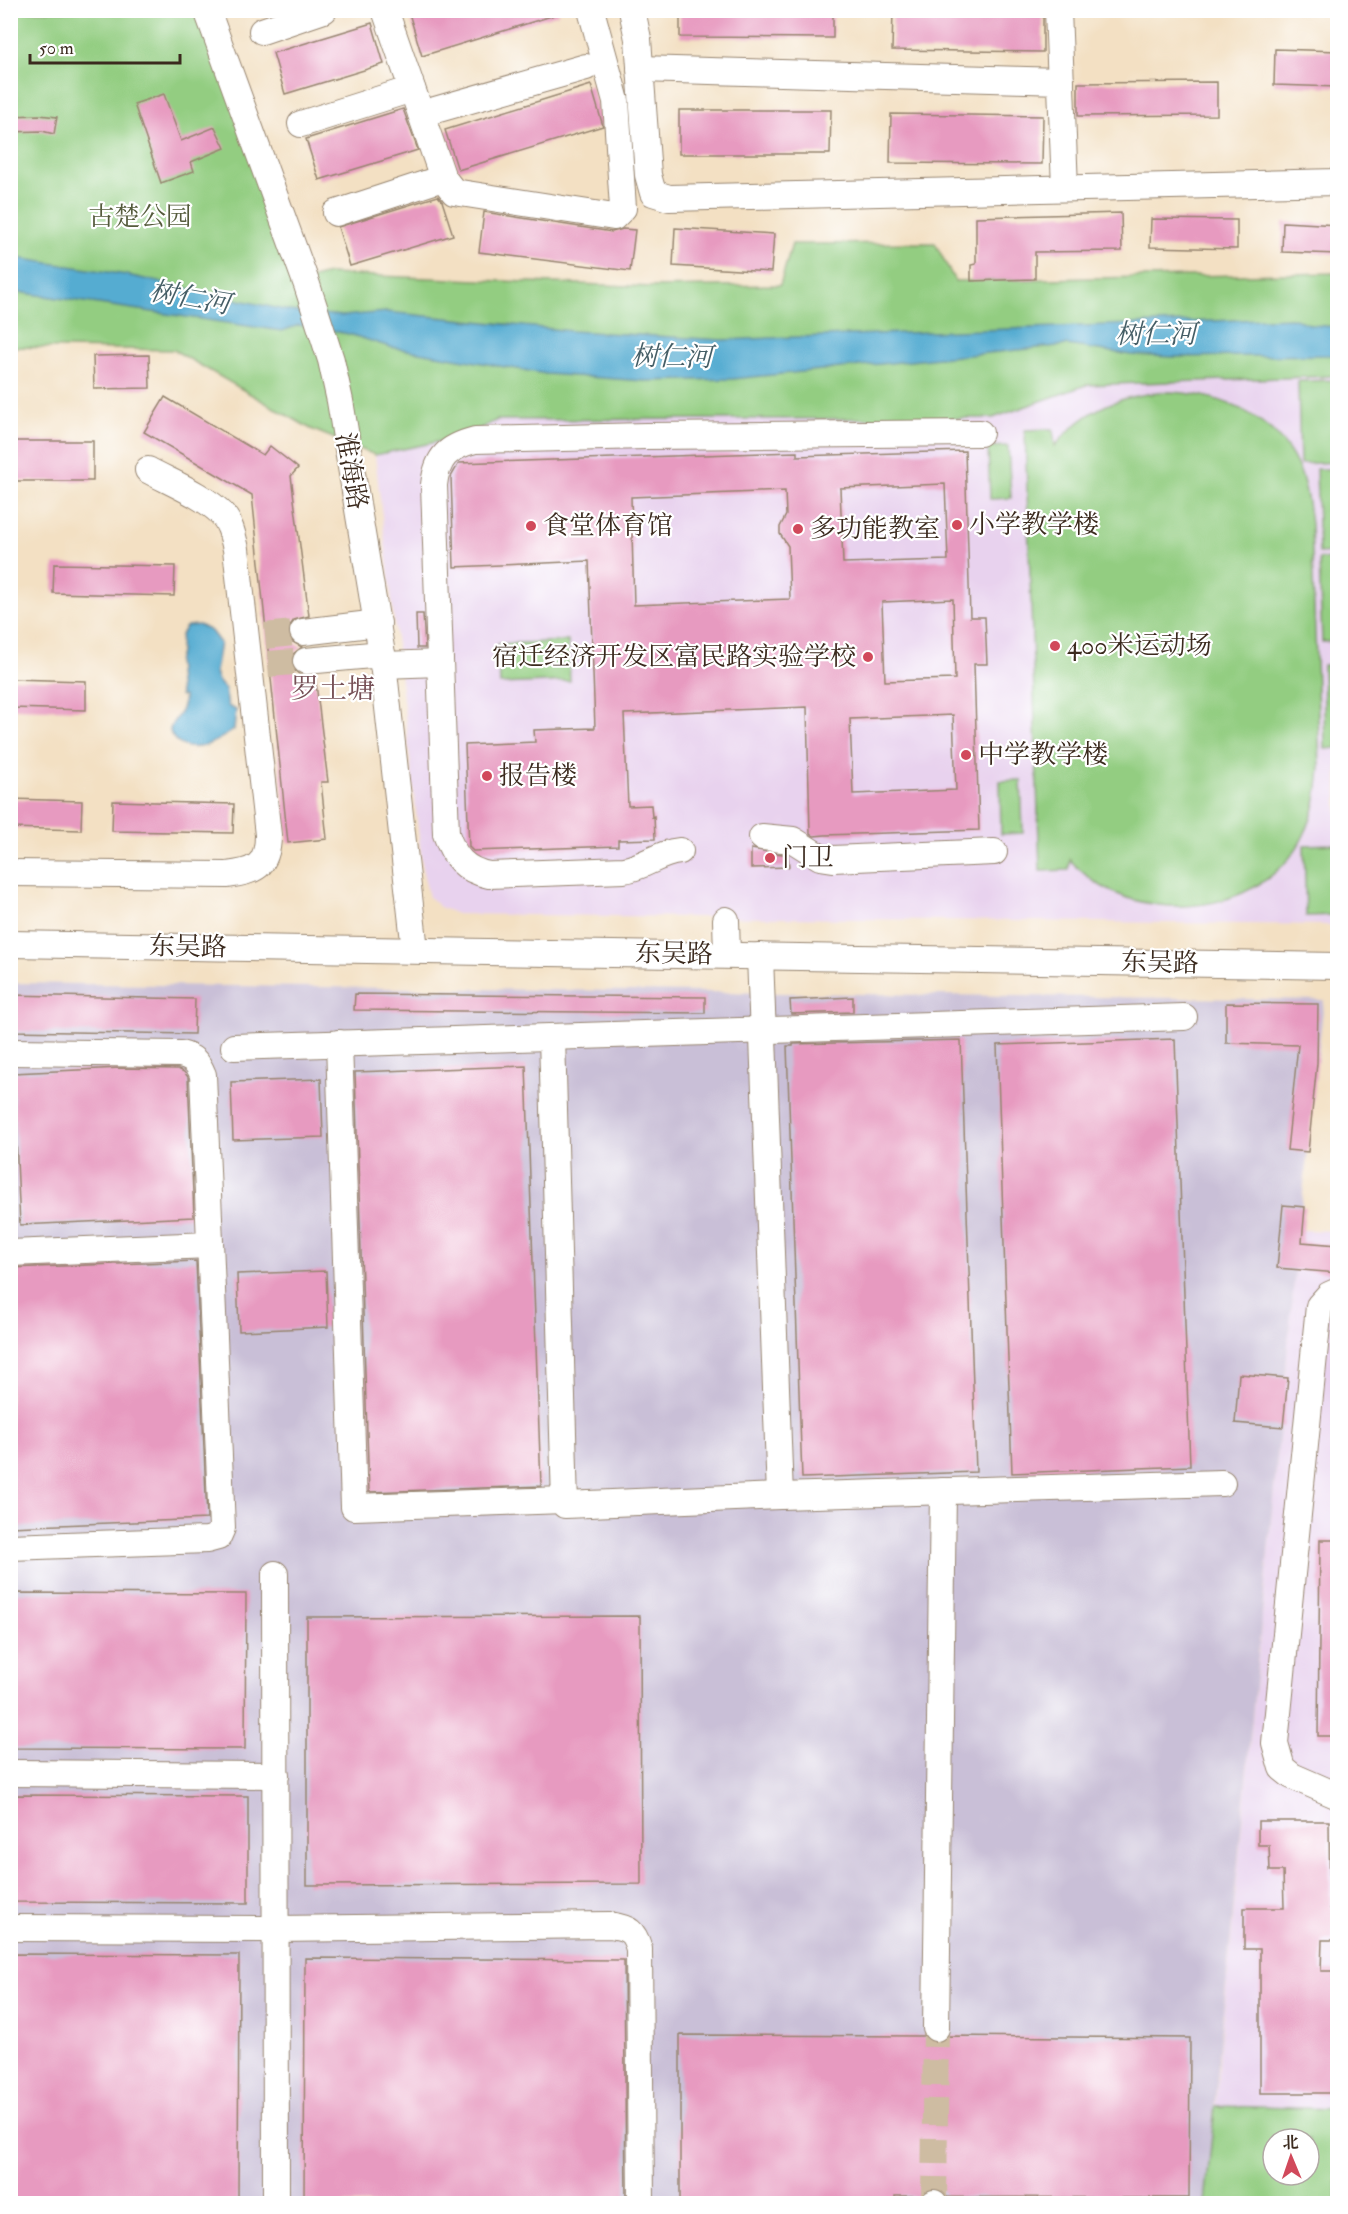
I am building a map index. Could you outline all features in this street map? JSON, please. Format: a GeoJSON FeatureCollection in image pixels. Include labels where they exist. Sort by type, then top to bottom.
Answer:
{"type":"FeatureCollection","features":[{"type":"Feature","properties":{"kind":"street","name":"淮海路"},"geometry":{"type":"LineString","coordinates":[[207,10],[307,285],[331,360],[378,623],[414,950]]}},
{"type":"Feature","properties":{"kind":"street"},"geometry":{"type":"LineString","coordinates":[[262,31],[324,10]]}},
{"type":"Feature","properties":{"kind":"street"},"geometry":{"type":"LineString","coordinates":[[385,10],[443,178],[454,192],[614,217],[623,208],[616,101],[591,10]]}},
{"type":"Feature","properties":{"kind":"street"},"geometry":{"type":"LineString","coordinates":[[632,10],[638,39],[648,176],[653,193],[669,198],[1338,182]]}},
{"type":"Feature","properties":{"kind":"street"},"geometry":{"type":"LineString","coordinates":[[1058,10],[1065,188]]}},
{"type":"Feature","properties":{"kind":"street"},"geometry":{"type":"LineString","coordinates":[[421,114],[586,66]]}},
{"type":"Feature","properties":{"kind":"street"},"geometry":{"type":"LineString","coordinates":[[640,69],[1061,81]]}},
{"type":"Feature","properties":{"kind":"street"},"geometry":{"type":"LineString","coordinates":[[301,124],[412,88]]}},
{"type":"Feature","properties":{"kind":"street"},"geometry":{"type":"LineString","coordinates":[[336,213],[443,178]]}},
{"type":"Feature","properties":{"kind":"street"},"geometry":{"type":"LineString","coordinates":[[680,851],[667,852],[634,869],[489,875],[470,870],[452,851],[446,834],[440,663],[435,472],[439,461],[452,448],[475,440],[980,433]]}},
{"type":"Feature","properties":{"kind":"street"},"geometry":{"type":"LineString","coordinates":[[10,873],[227,875],[244,873],[258,866],[268,853],[255,638],[231,529],[222,514],[204,501],[148,470]]}},
{"type":"Feature","properties":{"kind":"street"},"geometry":{"type":"LineString","coordinates":[[303,632],[378,623]]}},
{"type":"Feature","properties":{"kind":"street"},"geometry":{"type":"LineString","coordinates":[[306,661],[382,659],[440,663]]}},
{"type":"Feature","properties":{"kind":"street"},"geometry":{"type":"LineString","coordinates":[[762,837],[793,840],[820,857],[833,859],[994,852]]}},
{"type":"Feature","properties":{"kind":"street"},"geometry":{"type":"LineString","coordinates":[[726,920],[727,955]]}},
{"type":"Feature","properties":{"kind":"street","name":"东吴路"},"geometry":{"type":"LineString","coordinates":[[10,944],[1338,966]]}},
{"type":"Feature","properties":{"kind":"street"},"geometry":{"type":"LineString","coordinates":[[760,956],[780,1496]]}},
{"type":"Feature","properties":{"kind":"street"},"geometry":{"type":"LineString","coordinates":[[234,1047],[1184,1017]]}},
{"type":"Feature","properties":{"kind":"street"},"geometry":{"type":"LineString","coordinates":[[552,1037],[565,1505],[1222,1483]]}},
{"type":"Feature","properties":{"kind":"street"},"geometry":{"type":"LineString","coordinates":[[339,1043],[354,1508],[565,1500]]}},
{"type":"Feature","properties":{"kind":"street"},"geometry":{"type":"LineString","coordinates":[[10,1052],[180,1054],[191,1056],[199,1065],[203,1075],[222,1528],[218,1537],[207,1540],[10,1547]]}},
{"type":"Feature","properties":{"kind":"street"},"geometry":{"type":"LineString","coordinates":[[10,1253],[210,1245]]}},
{"type":"Feature","properties":{"kind":"street"},"geometry":{"type":"LineString","coordinates":[[1338,1291],[1329,1295],[1319,1306],[1275,1743],[1282,1768],[1292,1776],[1338,1796]]}},
{"type":"Feature","properties":{"kind":"street"},"geometry":{"type":"LineString","coordinates":[[936,2028],[943,1491]]}},
{"type":"Feature","properties":{"kind":"street"},"geometry":{"type":"LineString","coordinates":[[275,1574],[276,2204]]}},
{"type":"Feature","properties":{"kind":"street"},"geometry":{"type":"LineString","coordinates":[[10,1773],[276,1775]]}},
{"type":"Feature","properties":{"kind":"street"},"geometry":{"type":"LineString","coordinates":[[10,1928],[276,1929],[610,1925],[625,1927],[635,1937],[639,1949],[641,2204]]}},
{"type":"Feature","properties":{"kind":"shaded area","name":"宿迁经济开发区富民路实验学校"},"geometry":{"type":"Polygon","coordinates":[[[1337,376],[1337,925],[457,914],[440,907],[429,897],[423,872],[375,455],[465,436],[497,420],[993,418],[1086,385],[1337,376]]]}},
{"type":"Feature","properties":{"kind":"shaded area"},"geometry":{"type":"Polygon","coordinates":[[[11,983],[1324,1000],[1299,1230],[1205,2203],[11,2204],[11,983]]]}},
{"type":"Feature","properties":{"kind":"shaded area"},"geometry":{"type":"Polygon","coordinates":[[[1299,1230],[1337,1231],[1337,2109],[1215,2106],[1299,1230]]]}},
{"type":"Feature","properties":{"kind":"green space","name":"古楚公园"},"geometry":{"type":"Polygon","coordinates":[[[11,11],[201,11],[299,282],[328,274],[652,287],[780,285],[792,244],[935,243],[955,281],[1337,273],[1337,376],[1086,385],[993,418],[497,420],[465,436],[375,455],[311,429],[174,350],[11,347],[11,11]]]}},
{"type":"Feature","properties":{"kind":"green space"},"geometry":{"type":"Polygon","coordinates":[[[1337,380],[1337,462],[1300,464],[1298,381],[1337,380]]]}},
{"type":"Feature","properties":{"kind":"green space","name":"400米运动场"},"geometry":{"type":"Polygon","coordinates":[[[1170,392],[1211,398],[1248,413],[1265,424],[1279,438],[1292,455],[1301,474],[1311,524],[1320,768],[1311,819],[1304,835],[1288,859],[1267,879],[1242,893],[1214,902],[1185,906],[1156,905],[1127,898],[1101,886],[1070,860],[1069,870],[1040,871],[1025,430],[1053,429],[1055,446],[1079,422],[1106,406],[1136,396],[1170,392]]]}},
{"type":"Feature","properties":{"kind":"green space"},"geometry":{"type":"Polygon","coordinates":[[[1008,446],[1011,498],[990,499],[988,447],[1008,446]]]}},
{"type":"Feature","properties":{"kind":"green space"},"geometry":{"type":"Polygon","coordinates":[[[1316,469],[1337,469],[1337,552],[1319,553],[1316,469]]]}},
{"type":"Feature","properties":{"kind":"green space"},"geometry":{"type":"Polygon","coordinates":[[[1319,559],[1337,559],[1337,641],[1322,642],[1319,559]]]}},
{"type":"Feature","properties":{"kind":"green space"},"geometry":{"type":"Polygon","coordinates":[[[568,641],[570,681],[500,684],[498,644],[568,641]]]}},
{"type":"Feature","properties":{"kind":"green space"},"geometry":{"type":"Polygon","coordinates":[[[1323,665],[1337,665],[1337,748],[1325,749],[1323,665]]]}},
{"type":"Feature","properties":{"kind":"green space"},"geometry":{"type":"Polygon","coordinates":[[[1021,780],[1023,833],[1001,834],[1000,781],[1021,780]]]}},
{"type":"Feature","properties":{"kind":"green space"},"geometry":{"type":"Polygon","coordinates":[[[1337,844],[1337,915],[1306,916],[1304,845],[1337,844]]]}},
{"type":"Feature","properties":{"kind":"green space"},"geometry":{"type":"Polygon","coordinates":[[[1215,2106],[1337,2109],[1337,2203],[1205,2203],[1215,2106]]]}},
{"type":"Feature","properties":{"kind":"water","name":"树仁河"},"geometry":{"type":"Polygon","coordinates":[[[10,257],[127,275],[289,311],[343,316],[387,312],[572,331],[722,340],[1292,318],[1312,325],[1337,327],[1337,355],[1174,357],[1131,355],[1067,345],[733,379],[644,381],[546,374],[390,347],[349,334],[299,325],[282,331],[11,291],[10,257]]]}},
{"type":"Feature","properties":{"kind":"water"},"geometry":{"type":"Polygon","coordinates":[[[199,625],[211,631],[220,643],[215,672],[218,681],[225,689],[228,706],[236,710],[234,730],[206,745],[191,747],[177,742],[170,730],[184,702],[184,696],[180,696],[177,661],[181,635],[187,626],[199,625]]]}},
{"type":"Feature","properties":{"kind":"building"},"geometry":{"type":"Polygon","coordinates":[[[408,10],[557,10],[558,14],[422,56],[408,10]]]}},
{"type":"Feature","properties":{"kind":"building"},"geometry":{"type":"Polygon","coordinates":[[[680,10],[833,10],[833,38],[680,37],[680,10]]]}},
{"type":"Feature","properties":{"kind":"building"},"geometry":{"type":"Polygon","coordinates":[[[893,10],[1043,10],[1043,52],[892,50],[893,10]]]}},
{"type":"Feature","properties":{"kind":"building"},"geometry":{"type":"Polygon","coordinates":[[[372,23],[384,64],[285,94],[273,53],[372,23]]]}},
{"type":"Feature","properties":{"kind":"building"},"geometry":{"type":"Polygon","coordinates":[[[1275,49],[1338,51],[1338,87],[1274,85],[1275,49]]]}},
{"type":"Feature","properties":{"kind":"building"},"geometry":{"type":"Polygon","coordinates":[[[1217,82],[1217,115],[1078,116],[1078,83],[1217,82]]]}},
{"type":"Feature","properties":{"kind":"building"},"geometry":{"type":"Polygon","coordinates":[[[591,85],[603,126],[458,170],[445,130],[591,85]]]}},
{"type":"Feature","properties":{"kind":"building"},"geometry":{"type":"Polygon","coordinates":[[[164,94],[181,141],[215,127],[225,148],[191,162],[194,171],[161,183],[134,104],[164,94]]]}},
{"type":"Feature","properties":{"kind":"building"},"geometry":{"type":"Polygon","coordinates":[[[403,109],[418,150],[319,180],[306,139],[403,109]]]}},
{"type":"Feature","properties":{"kind":"building"},"geometry":{"type":"Polygon","coordinates":[[[679,110],[831,110],[830,154],[679,154],[679,110]]]}},
{"type":"Feature","properties":{"kind":"building"},"geometry":{"type":"Polygon","coordinates":[[[891,114],[1043,116],[1042,164],[890,163],[891,114]]]}},
{"type":"Feature","properties":{"kind":"building"},"geometry":{"type":"Polygon","coordinates":[[[10,116],[57,117],[54,134],[42,131],[10,132],[10,116]]]}},
{"type":"Feature","properties":{"kind":"building"},"geometry":{"type":"Polygon","coordinates":[[[438,196],[442,201],[453,235],[350,266],[338,227],[438,196]]]}},
{"type":"Feature","properties":{"kind":"building"},"geometry":{"type":"Polygon","coordinates":[[[484,212],[612,232],[623,229],[635,230],[630,271],[479,252],[484,212]]]}},
{"type":"Feature","properties":{"kind":"building"},"geometry":{"type":"Polygon","coordinates":[[[1121,213],[1122,251],[1035,252],[1035,279],[971,281],[971,265],[976,264],[976,217],[1121,213]]]}},
{"type":"Feature","properties":{"kind":"building"},"geometry":{"type":"Polygon","coordinates":[[[1151,219],[1237,220],[1237,249],[1150,247],[1151,219]]]}},
{"type":"Feature","properties":{"kind":"building"},"geometry":{"type":"Polygon","coordinates":[[[1283,222],[1338,225],[1338,254],[1282,252],[1283,222]]]}},
{"type":"Feature","properties":{"kind":"building"},"geometry":{"type":"Polygon","coordinates":[[[675,228],[774,234],[771,272],[673,266],[675,228]]]}},
{"type":"Feature","properties":{"kind":"building"},"geometry":{"type":"Polygon","coordinates":[[[149,355],[150,388],[94,389],[93,356],[149,355]]]}},
{"type":"Feature","properties":{"kind":"building"},"geometry":{"type":"Polygon","coordinates":[[[165,397],[263,455],[270,446],[298,468],[291,476],[309,616],[294,620],[288,633],[291,641],[302,647],[292,655],[293,669],[300,675],[315,675],[328,782],[321,782],[327,839],[288,843],[252,495],[144,432],[165,397]]]}},
{"type":"Feature","properties":{"kind":"building"},"geometry":{"type":"Polygon","coordinates":[[[10,441],[93,441],[93,481],[10,481],[10,441]]]}},
{"type":"Feature","properties":{"kind":"building"},"geometry":{"type":"Polygon","coordinates":[[[965,451],[970,617],[985,617],[987,664],[974,664],[979,830],[814,836],[810,833],[807,707],[624,714],[628,806],[651,805],[655,839],[618,840],[618,846],[473,851],[469,847],[465,745],[535,742],[534,730],[595,728],[589,561],[454,567],[451,477],[459,463],[797,452],[797,456],[965,451]],[[945,484],[840,488],[843,563],[948,560],[945,484]],[[785,491],[631,497],[634,605],[790,599],[788,546],[780,534],[780,527],[786,515],[785,491]],[[953,599],[882,602],[885,681],[955,679],[953,599]],[[953,715],[850,719],[853,794],[956,790],[953,715]]]}},
{"type":"Feature","properties":{"kind":"building"},"geometry":{"type":"Polygon","coordinates":[[[54,564],[175,566],[174,596],[53,593],[54,564]]]}},
{"type":"Feature","properties":{"kind":"building"},"geometry":{"type":"Polygon","coordinates":[[[416,614],[423,614],[425,648],[417,648],[416,614]]]}},
{"type":"Feature","properties":{"kind":"building"},"geometry":{"type":"Polygon","coordinates":[[[10,679],[86,681],[86,710],[10,708],[10,679]]]}},
{"type":"Feature","properties":{"kind":"building"},"geometry":{"type":"Polygon","coordinates":[[[10,799],[82,801],[81,830],[10,828],[10,799]]]}},
{"type":"Feature","properties":{"kind":"building"},"geometry":{"type":"Polygon","coordinates":[[[113,801],[234,804],[233,833],[112,831],[113,801]]]}},
{"type":"Feature","properties":{"kind":"building","name":"门卫"},"geometry":{"type":"Polygon","coordinates":[[[751,849],[788,855],[789,867],[751,868],[751,849]]]}},
{"type":"Feature","properties":{"kind":"building"},"geometry":{"type":"Polygon","coordinates":[[[355,994],[705,997],[705,1013],[354,1010],[355,994]]]}},
{"type":"Feature","properties":{"kind":"building"},"geometry":{"type":"Polygon","coordinates":[[[10,995],[195,999],[194,1034],[10,1031],[10,995]]]}},
{"type":"Feature","properties":{"kind":"building"},"geometry":{"type":"Polygon","coordinates":[[[853,997],[853,1012],[791,1014],[790,1000],[853,997]]]}},
{"type":"Feature","properties":{"kind":"building"},"geometry":{"type":"Polygon","coordinates":[[[1226,1003],[1318,1004],[1317,1063],[1308,1152],[1287,1150],[1298,1045],[1226,1043],[1226,1003]]]}},
{"type":"Feature","properties":{"kind":"building"},"geometry":{"type":"Polygon","coordinates":[[[1175,1039],[1190,1466],[1012,1473],[997,1045],[1175,1039]]]}},
{"type":"Feature","properties":{"kind":"building"},"geometry":{"type":"Polygon","coordinates":[[[961,1040],[976,1472],[802,1478],[787,1046],[961,1040]]]}},
{"type":"Feature","properties":{"kind":"building"},"geometry":{"type":"Polygon","coordinates":[[[526,1066],[541,1486],[369,1492],[355,1072],[526,1066]]]}},
{"type":"Feature","properties":{"kind":"building"},"geometry":{"type":"Polygon","coordinates":[[[121,1068],[178,1069],[188,1077],[194,1217],[20,1225],[13,1073],[121,1068]]]}},
{"type":"Feature","properties":{"kind":"building"},"geometry":{"type":"Polygon","coordinates":[[[321,1079],[323,1137],[233,1140],[231,1082],[321,1079]]]}},
{"type":"Feature","properties":{"kind":"building"},"geometry":{"type":"Polygon","coordinates":[[[1283,1205],[1305,1207],[1302,1242],[1338,1245],[1338,1273],[1277,1268],[1283,1205]]]}},
{"type":"Feature","properties":{"kind":"building"},"geometry":{"type":"Polygon","coordinates":[[[196,1261],[207,1519],[10,1527],[10,1268],[196,1261]]]}},
{"type":"Feature","properties":{"kind":"building"},"geometry":{"type":"Polygon","coordinates":[[[326,1271],[328,1327],[239,1331],[237,1274],[326,1271]]]}},
{"type":"Feature","properties":{"kind":"building"},"geometry":{"type":"Polygon","coordinates":[[[1239,1374],[1288,1378],[1283,1427],[1235,1423],[1239,1374]]]}},
{"type":"Feature","properties":{"kind":"building"},"geometry":{"type":"Polygon","coordinates":[[[1320,1540],[1338,1540],[1338,1736],[1318,1736],[1320,1540]]]}},
{"type":"Feature","properties":{"kind":"building"},"geometry":{"type":"Polygon","coordinates":[[[10,1593],[246,1594],[245,1749],[10,1748],[10,1593]]]}},
{"type":"Feature","properties":{"kind":"building"},"geometry":{"type":"Polygon","coordinates":[[[640,1616],[641,1884],[307,1885],[307,1617],[640,1616]]]}},
{"type":"Feature","properties":{"kind":"building"},"geometry":{"type":"Polygon","coordinates":[[[10,1795],[248,1796],[248,1903],[10,1902],[10,1795]]]}},
{"type":"Feature","properties":{"kind":"building"},"geometry":{"type":"Polygon","coordinates":[[[1258,1821],[1329,1821],[1330,1908],[1333,1908],[1333,1940],[1322,1940],[1321,1971],[1338,1971],[1338,2093],[1260,2093],[1260,1949],[1244,1949],[1244,1908],[1284,1908],[1283,1871],[1270,1871],[1269,1845],[1258,1845],[1258,1821]]]}},
{"type":"Feature","properties":{"kind":"building"},"geometry":{"type":"Polygon","coordinates":[[[10,1954],[239,1955],[238,2204],[10,2204],[10,1954]]]}},
{"type":"Feature","properties":{"kind":"building"},"geometry":{"type":"Polygon","coordinates":[[[305,1958],[624,1960],[626,2204],[304,2204],[305,1958]]]}},
{"type":"Feature","properties":{"kind":"building"},"geometry":{"type":"Polygon","coordinates":[[[680,2035],[924,2036],[936,2043],[948,2036],[1190,2038],[1189,2198],[947,2197],[942,2190],[933,2188],[926,2190],[921,2196],[895,2196],[895,2204],[680,2204],[680,2035]]]}},
{"type":"Feature","properties":{"kind":"tunnel"},"geometry":{"type":"LineString","coordinates":[[265,636],[303,632]]}},
{"type":"Feature","properties":{"kind":"tunnel"},"geometry":{"type":"LineString","coordinates":[[268,664],[306,661]]}},
{"type":"Feature","properties":{"kind":"tunnel"},"geometry":{"type":"LineString","coordinates":[[934,2203],[936,2028]]}},
{"type":"Feature","properties":{"kind":"place","name":"小学教学楼"},"geometry":{"type":"Point","coordinates":[957,525]}},
{"type":"Feature","properties":{"kind":"place","name":"食堂体育馆"},"geometry":{"type":"Point","coordinates":[531,526]}},
{"type":"Feature","properties":{"kind":"place","name":"多功能教室"},"geometry":{"type":"Point","coordinates":[798,529]}},
{"type":"Feature","properties":{"kind":"place","name":"400米运动场"},"geometry":{"type":"Point","coordinates":[1055,646]}},
{"type":"Feature","properties":{"kind":"place","name":"宿迁经济开发区富民路实验学校"},"geometry":{"type":"Point","coordinates":[868,657]}},
{"type":"Feature","properties":{"kind":"place","name":"中学教学楼"},"geometry":{"type":"Point","coordinates":[966,755]}},
{"type":"Feature","properties":{"kind":"place","name":"报告楼"},"geometry":{"type":"Point","coordinates":[487,776]}},
{"type":"Feature","properties":{"kind":"place","name":"门卫"},"geometry":{"type":"Point","coordinates":[770,858]}},
{"type":"Feature","properties":{"kind":"district","name":"罗土塘"},"geometry":{"type":"Point","coordinates":[333,689]}}]}
